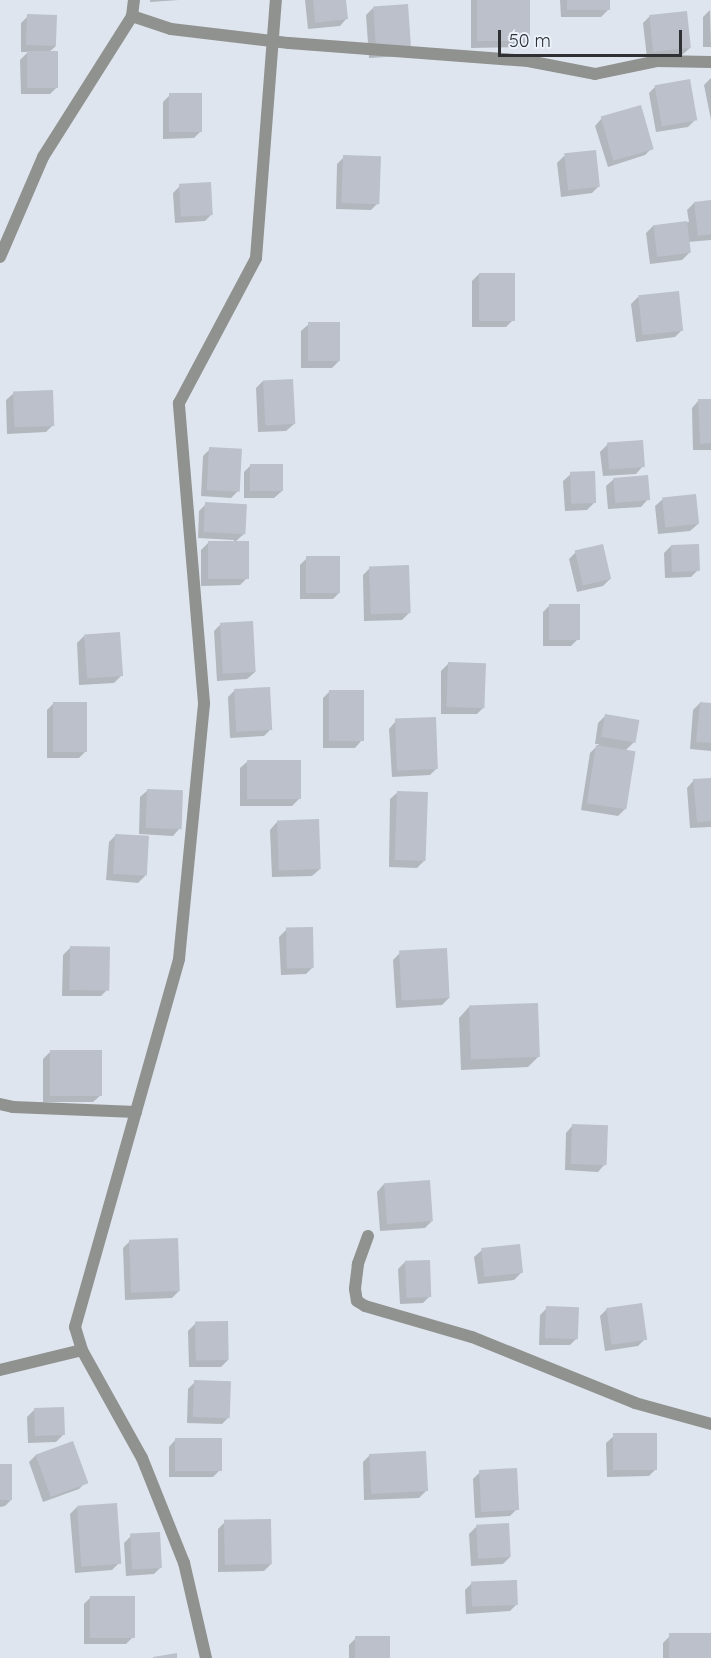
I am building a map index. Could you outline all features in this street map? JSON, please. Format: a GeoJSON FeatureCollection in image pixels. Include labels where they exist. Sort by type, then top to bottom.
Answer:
{"type":"FeatureCollection","features":[{"type":"Feature","properties":{"kind":"street"},"geometry":{"type":"LineString","coordinates":[[0,257],[44,157],[132,16],[134,0]]}},
{"type":"Feature","properties":{"kind":"street"},"geometry":{"type":"LineString","coordinates":[[206,1658],[184,1563],[142,1458],[82,1350],[75,1327],[179,959],[204,703],[179,403],[256,258],[276,0]]}},
{"type":"Feature","properties":{"kind":"street"},"geometry":{"type":"LineString","coordinates":[[132,16],[171,29],[273,41],[528,61],[595,74],[657,61],[711,62]]}},
{"type":"Feature","properties":{"kind":"street"},"geometry":{"type":"LineString","coordinates":[[0,1104],[13,1107],[136,1112]]}},
{"type":"Feature","properties":{"kind":"street"},"geometry":{"type":"LineString","coordinates":[[368,1236],[358,1264],[355,1289],[357,1301],[365,1306],[472,1337],[635,1402],[711,1424]]}},
{"type":"Feature","properties":{"kind":"street"},"geometry":{"type":"LineString","coordinates":[[0,1370],[82,1350]]}},
{"type":"Feature","properties":{"kind":"building"},"geometry":{"type":"Polygon","coordinates":[[[313,0],[346,0],[348,19],[315,23],[313,0]]]}},
{"type":"Feature","properties":{"kind":"building"},"geometry":{"type":"Polygon","coordinates":[[[477,0],[530,0],[530,41],[477,41],[477,0]]]}},
{"type":"Feature","properties":{"kind":"building"},"geometry":{"type":"Polygon","coordinates":[[[567,0],[610,0],[610,10],[567,10],[567,0]]]}},
{"type":"Feature","properties":{"kind":"building"},"geometry":{"type":"Polygon","coordinates":[[[408,4],[411,49],[376,51],[373,6],[408,4]]]}},
{"type":"Feature","properties":{"kind":"building"},"geometry":{"type":"Polygon","coordinates":[[[687,11],[691,48],[653,52],[649,15],[687,11]]]}},
{"type":"Feature","properties":{"kind":"building"},"geometry":{"type":"Polygon","coordinates":[[[27,14],[57,15],[56,46],[26,45],[27,14]]]}},
{"type":"Feature","properties":{"kind":"building"},"geometry":{"type":"Polygon","coordinates":[[[27,51],[58,51],[58,88],[27,88],[27,51]]]}},
{"type":"Feature","properties":{"kind":"building"},"geometry":{"type":"Polygon","coordinates":[[[690,79],[697,120],[662,127],[655,85],[690,79]]]}},
{"type":"Feature","properties":{"kind":"building"},"geometry":{"type":"Polygon","coordinates":[[[169,93],[202,93],[202,132],[169,132],[169,93]]]}},
{"type":"Feature","properties":{"kind":"building"},"geometry":{"type":"Polygon","coordinates":[[[641,105],[654,149],[613,161],[601,117],[641,105]]]}},
{"type":"Feature","properties":{"kind":"building"},"geometry":{"type":"Polygon","coordinates":[[[596,150],[600,187],[568,190],[564,153],[596,150]]]}},
{"type":"Feature","properties":{"kind":"building"},"geometry":{"type":"Polygon","coordinates":[[[343,155],[381,156],[379,204],[341,203],[343,155]]]}},
{"type":"Feature","properties":{"kind":"building"},"geometry":{"type":"Polygon","coordinates":[[[211,182],[213,215],[181,217],[179,184],[211,182]]]}},
{"type":"Feature","properties":{"kind":"building"},"geometry":{"type":"Polygon","coordinates":[[[711,200],[711,234],[698,236],[694,202],[711,200]]]}},
{"type":"Feature","properties":{"kind":"building"},"geometry":{"type":"Polygon","coordinates":[[[687,221],[691,253],[657,257],[653,225],[687,221]]]}},
{"type":"Feature","properties":{"kind":"building"},"geometry":{"type":"Polygon","coordinates":[[[479,273],[515,273],[515,321],[479,321],[479,273]]]}},
{"type":"Feature","properties":{"kind":"building"},"geometry":{"type":"Polygon","coordinates":[[[679,291],[683,331],[642,335],[638,295],[679,291]]]}},
{"type":"Feature","properties":{"kind":"building"},"geometry":{"type":"Polygon","coordinates":[[[308,322],[340,322],[340,361],[308,361],[308,322]]]}},
{"type":"Feature","properties":{"kind":"building"},"geometry":{"type":"Polygon","coordinates":[[[293,379],[295,424],[265,426],[263,381],[293,379]]]}},
{"type":"Feature","properties":{"kind":"building"},"geometry":{"type":"Polygon","coordinates":[[[53,390],[54,426],[14,427],[13,391],[53,390]]]}},
{"type":"Feature","properties":{"kind":"building"},"geometry":{"type":"Polygon","coordinates":[[[698,399],[711,399],[711,443],[700,444],[698,399]]]}},
{"type":"Feature","properties":{"kind":"building"},"geometry":{"type":"Polygon","coordinates":[[[643,440],[645,467],[609,469],[607,443],[643,440]]]}},
{"type":"Feature","properties":{"kind":"building"},"geometry":{"type":"Polygon","coordinates":[[[209,447],[242,449],[240,492],[207,490],[209,447]]]}},
{"type":"Feature","properties":{"kind":"building"},"geometry":{"type":"Polygon","coordinates":[[[250,464],[283,464],[283,491],[250,491],[250,464]]]}},
{"type":"Feature","properties":{"kind":"building"},"geometry":{"type":"Polygon","coordinates":[[[595,471],[596,503],[571,504],[570,472],[595,471]]]}},
{"type":"Feature","properties":{"kind":"building"},"geometry":{"type":"Polygon","coordinates":[[[648,475],[650,500],[615,503],[613,478],[648,475]]]}},
{"type":"Feature","properties":{"kind":"building"},"geometry":{"type":"Polygon","coordinates":[[[696,494],[699,524],[665,527],[662,498],[696,494]]]}},
{"type":"Feature","properties":{"kind":"building"},"geometry":{"type":"Polygon","coordinates":[[[205,502],[247,504],[245,534],[203,532],[205,502]]]}},
{"type":"Feature","properties":{"kind":"building"},"geometry":{"type":"Polygon","coordinates":[[[208,541],[249,541],[249,579],[208,579],[208,541]]]}},
{"type":"Feature","properties":{"kind":"building"},"geometry":{"type":"Polygon","coordinates":[[[603,544],[611,579],[583,586],[575,551],[603,544]]]}},
{"type":"Feature","properties":{"kind":"building"},"geometry":{"type":"Polygon","coordinates":[[[699,544],[700,571],[672,572],[671,545],[699,544]]]}},
{"type":"Feature","properties":{"kind":"building"},"geometry":{"type":"Polygon","coordinates":[[[306,556],[340,556],[340,593],[306,593],[306,556]]]}},
{"type":"Feature","properties":{"kind":"building"},"geometry":{"type":"Polygon","coordinates":[[[409,565],[411,613],[371,614],[369,566],[409,565]]]}},
{"type":"Feature","properties":{"kind":"building"},"geometry":{"type":"Polygon","coordinates":[[[549,604],[580,604],[580,640],[549,640],[549,604]]]}},
{"type":"Feature","properties":{"kind":"building"},"geometry":{"type":"Polygon","coordinates":[[[253,621],[256,672],[223,674],[220,623],[253,621]]]}},
{"type":"Feature","properties":{"kind":"building"},"geometry":{"type":"Polygon","coordinates":[[[120,632],[123,676],[87,678],[84,635],[120,632]]]}},
{"type":"Feature","properties":{"kind":"building"},"geometry":{"type":"Polygon","coordinates":[[[448,662],[486,663],[484,708],[446,707],[448,662]]]}},
{"type":"Feature","properties":{"kind":"building"},"geometry":{"type":"Polygon","coordinates":[[[270,687],[272,730],[236,732],[234,689],[270,687]]]}},
{"type":"Feature","properties":{"kind":"building"},"geometry":{"type":"Polygon","coordinates":[[[329,690],[364,690],[364,741],[329,741],[329,690]]]}},
{"type":"Feature","properties":{"kind":"building"},"geometry":{"type":"Polygon","coordinates":[[[53,702],[87,702],[87,752],[53,752],[53,702]]]}},
{"type":"Feature","properties":{"kind":"building"},"geometry":{"type":"Polygon","coordinates":[[[700,702],[711,703],[711,743],[696,742],[700,702]]]}},
{"type":"Feature","properties":{"kind":"building"},"geometry":{"type":"Polygon","coordinates":[[[605,714],[639,720],[635,743],[601,737],[605,714]]]}},
{"type":"Feature","properties":{"kind":"building"},"geometry":{"type":"Polygon","coordinates":[[[436,717],[438,769],[397,770],[395,718],[436,717]]]}},
{"type":"Feature","properties":{"kind":"building"},"geometry":{"type":"Polygon","coordinates":[[[596,745],[636,751],[626,810],[587,803],[596,745]]]}},
{"type":"Feature","properties":{"kind":"building"},"geometry":{"type":"Polygon","coordinates":[[[247,760],[301,760],[301,799],[247,799],[247,760]]]}},
{"type":"Feature","properties":{"kind":"building"},"geometry":{"type":"Polygon","coordinates":[[[711,778],[711,821],[697,822],[693,779],[711,778]]]}},
{"type":"Feature","properties":{"kind":"building"},"geometry":{"type":"Polygon","coordinates":[[[147,789],[183,790],[182,829],[146,828],[147,789]]]}},
{"type":"Feature","properties":{"kind":"building"},"geometry":{"type":"Polygon","coordinates":[[[397,791],[428,792],[426,861],[395,860],[397,791]]]}},
{"type":"Feature","properties":{"kind":"building"},"geometry":{"type":"Polygon","coordinates":[[[319,819],[321,869],[279,870],[277,820],[319,819]]]}},
{"type":"Feature","properties":{"kind":"building"},"geometry":{"type":"Polygon","coordinates":[[[115,834],[149,836],[147,876],[113,874],[115,834]]]}},
{"type":"Feature","properties":{"kind":"building"},"geometry":{"type":"Polygon","coordinates":[[[286,927],[313,927],[314,968],[287,968],[286,927]]]}},
{"type":"Feature","properties":{"kind":"building"},"geometry":{"type":"Polygon","coordinates":[[[70,946],[110,947],[109,991],[69,990],[70,946]]]}},
{"type":"Feature","properties":{"kind":"building"},"geometry":{"type":"Polygon","coordinates":[[[447,948],[450,998],[402,1000],[399,951],[447,948]]]}},
{"type":"Feature","properties":{"kind":"building"},"geometry":{"type":"Polygon","coordinates":[[[538,1003],[540,1057],[471,1059],[469,1005],[538,1003]]]}},
{"type":"Feature","properties":{"kind":"building"},"geometry":{"type":"Polygon","coordinates":[[[50,1050],[102,1050],[102,1096],[50,1096],[50,1050]]]}},
{"type":"Feature","properties":{"kind":"building"},"geometry":{"type":"Polygon","coordinates":[[[572,1124],[608,1125],[607,1165],[571,1164],[572,1124]]]}},
{"type":"Feature","properties":{"kind":"building"},"geometry":{"type":"Polygon","coordinates":[[[430,1180],[433,1221],[387,1224],[384,1183],[430,1180]]]}},
{"type":"Feature","properties":{"kind":"building"},"geometry":{"type":"Polygon","coordinates":[[[178,1238],[180,1291],[131,1293],[129,1240],[178,1238]]]}},
{"type":"Feature","properties":{"kind":"building"},"geometry":{"type":"Polygon","coordinates":[[[520,1244],[523,1273],[484,1277],[481,1248],[520,1244]]]}},
{"type":"Feature","properties":{"kind":"building"},"geometry":{"type":"Polygon","coordinates":[[[430,1260],[431,1297],[406,1298],[405,1261],[430,1260]]]}},
{"type":"Feature","properties":{"kind":"building"},"geometry":{"type":"Polygon","coordinates":[[[642,1303],[647,1340],[611,1345],[606,1308],[642,1303]]]}},
{"type":"Feature","properties":{"kind":"building"},"geometry":{"type":"Polygon","coordinates":[[[546,1306],[579,1307],[578,1339],[545,1338],[546,1306]]]}},
{"type":"Feature","properties":{"kind":"building"},"geometry":{"type":"Polygon","coordinates":[[[228,1321],[229,1360],[196,1361],[195,1322],[228,1321]]]}},
{"type":"Feature","properties":{"kind":"building"},"geometry":{"type":"Polygon","coordinates":[[[194,1380],[231,1381],[230,1418],[193,1417],[194,1380]]]}},
{"type":"Feature","properties":{"kind":"building"},"geometry":{"type":"Polygon","coordinates":[[[64,1407],[65,1435],[35,1436],[34,1408],[64,1407]]]}},
{"type":"Feature","properties":{"kind":"building"},"geometry":{"type":"Polygon","coordinates":[[[613,1433],[657,1433],[657,1470],[613,1470],[613,1433]]]}},
{"type":"Feature","properties":{"kind":"building"},"geometry":{"type":"Polygon","coordinates":[[[175,1438],[222,1438],[222,1471],[175,1471],[175,1438]]]}},
{"type":"Feature","properties":{"kind":"building"},"geometry":{"type":"Polygon","coordinates":[[[73,1441],[88,1483],[51,1497],[35,1455],[73,1441]]]}},
{"type":"Feature","properties":{"kind":"building"},"geometry":{"type":"Polygon","coordinates":[[[426,1451],[428,1491],[371,1494],[369,1454],[426,1451]]]}},
{"type":"Feature","properties":{"kind":"building"},"geometry":{"type":"Polygon","coordinates":[[[0,1464],[12,1464],[12,1500],[0,1500],[0,1464]]]}},
{"type":"Feature","properties":{"kind":"building"},"geometry":{"type":"Polygon","coordinates":[[[517,1468],[519,1510],[481,1512],[479,1470],[517,1468]]]}},
{"type":"Feature","properties":{"kind":"building"},"geometry":{"type":"Polygon","coordinates":[[[117,1503],[121,1564],[81,1567],[77,1506],[117,1503]]]}},
{"type":"Feature","properties":{"kind":"building"},"geometry":{"type":"Polygon","coordinates":[[[271,1519],[272,1564],[225,1565],[224,1520],[271,1519]]]}},
{"type":"Feature","properties":{"kind":"building"},"geometry":{"type":"Polygon","coordinates":[[[509,1523],[511,1557],[478,1559],[476,1525],[509,1523]]]}},
{"type":"Feature","properties":{"kind":"building"},"geometry":{"type":"Polygon","coordinates":[[[160,1532],[162,1568],[132,1570],[130,1534],[160,1532]]]}},
{"type":"Feature","properties":{"kind":"building"},"geometry":{"type":"Polygon","coordinates":[[[517,1580],[518,1605],[472,1607],[471,1582],[517,1580]]]}},
{"type":"Feature","properties":{"kind":"building"},"geometry":{"type":"Polygon","coordinates":[[[90,1596],[135,1596],[135,1638],[90,1638],[90,1596]]]}},
{"type":"Feature","properties":{"kind":"building"},"geometry":{"type":"Polygon","coordinates":[[[669,1633],[711,1633],[711,1658],[669,1658],[669,1633]]]}},
{"type":"Feature","properties":{"kind":"building"},"geometry":{"type":"Polygon","coordinates":[[[355,1636],[390,1636],[390,1658],[355,1658],[355,1636]]]}},
{"type":"Feature","properties":{"kind":"building"},"geometry":{"type":"Polygon","coordinates":[[[177,1653],[177,1658],[153,1658],[153,1657],[177,1653]]]}}]}
